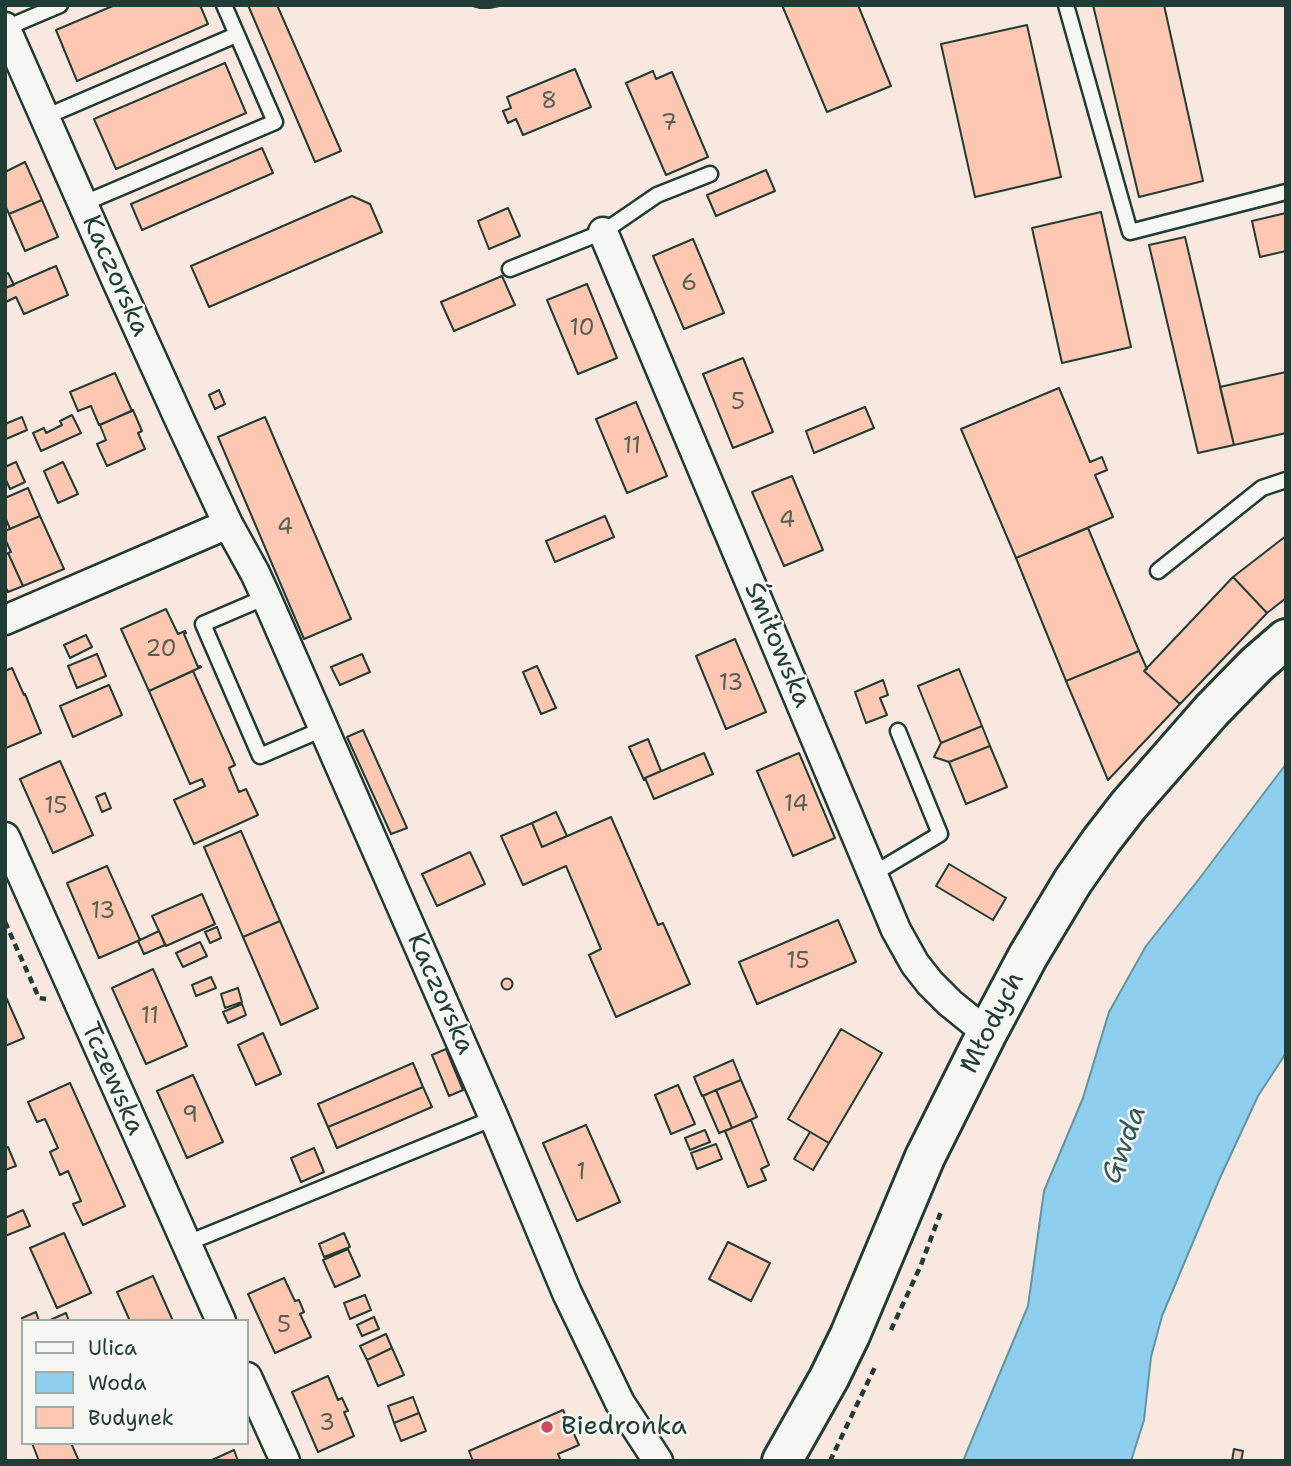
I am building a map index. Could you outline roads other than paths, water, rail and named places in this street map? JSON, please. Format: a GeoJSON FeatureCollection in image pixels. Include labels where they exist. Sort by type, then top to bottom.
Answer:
{"type":"FeatureCollection","features":[{"type":"Feature","properties":{"kind":"street","name":"Kaczorska"},"geometry":{"type":"LineString","coordinates":[[5,27],[82,204],[228,524],[266,597],[494,1118],[567,1293],[620,1403],[659,1461]]}},
{"type":"Feature","properties":{"kind":"street","name":"Śmiłowska"},"geometry":{"type":"LineString","coordinates":[[603,232],[896,930],[915,964],[930,983],[987,1033]]}},
{"type":"Feature","properties":{"kind":"street"},"geometry":{"type":"LineString","coordinates":[[5,620],[228,524]]}},
{"type":"Feature","properties":{"kind":"street","name":"Młodych"},"geometry":{"type":"LineString","coordinates":[[782,1461],[845,1346],[925,1157],[987,1033],[1073,881],[1128,806],[1212,710],[1286,639]]}},
{"type":"Feature","properties":{"kind":"street","name":"Tczewska"},"geometry":{"type":"LineString","coordinates":[[5,837],[220,1319]]}},
{"type":"Feature","properties":{"kind":"street"},"geometry":{"type":"LineString","coordinates":[[248,1379],[285,1461]]}},
{"type":"Feature","properties":{"kind":"lane"},"geometry":{"type":"LineString","coordinates":[[5,27],[60,5]]}},
{"type":"Feature","properties":{"kind":"lane"},"geometry":{"type":"LineString","coordinates":[[82,204],[275,122],[224,5]]}},
{"type":"Feature","properties":{"kind":"lane"},"geometry":{"type":"LineString","coordinates":[[1066,5],[1130,232],[1286,192]]}},
{"type":"Feature","properties":{"kind":"lane"},"geometry":{"type":"LineString","coordinates":[[45,117],[236,35]]}},
{"type":"Feature","properties":{"kind":"lane"},"geometry":{"type":"LineString","coordinates":[[510,269],[603,232],[657,195],[710,174]]}},
{"type":"Feature","properties":{"kind":"lane"},"geometry":{"type":"LineString","coordinates":[[1158,571],[1262,488],[1286,480]]}},
{"type":"Feature","properties":{"kind":"lane"},"geometry":{"type":"LineString","coordinates":[[266,597],[203,624],[260,756],[323,729]]}},
{"type":"Feature","properties":{"kind":"lane"},"geometry":{"type":"LineString","coordinates":[[873,874],[940,834],[898,731]]}},
{"type":"Feature","properties":{"kind":"lane"},"geometry":{"type":"LineString","coordinates":[[185,1244],[494,1118]]}},
{"type":"Feature","properties":{"kind":"water","name":"Gwda"},"geometry":{"type":"Polygon","coordinates":[[[1286,764],[1286,1053],[1258,1096],[1219,1180],[1162,1316],[1151,1357],[1144,1420],[1131,1461],[963,1461],[1028,1306],[1044,1191],[1083,1098],[1109,1012],[1146,946],[1286,764]]]}},
{"type":"Feature","properties":{"kind":"place","name":"Biedronka"},"geometry":{"type":"Point","coordinates":[547,1427]}}]}
